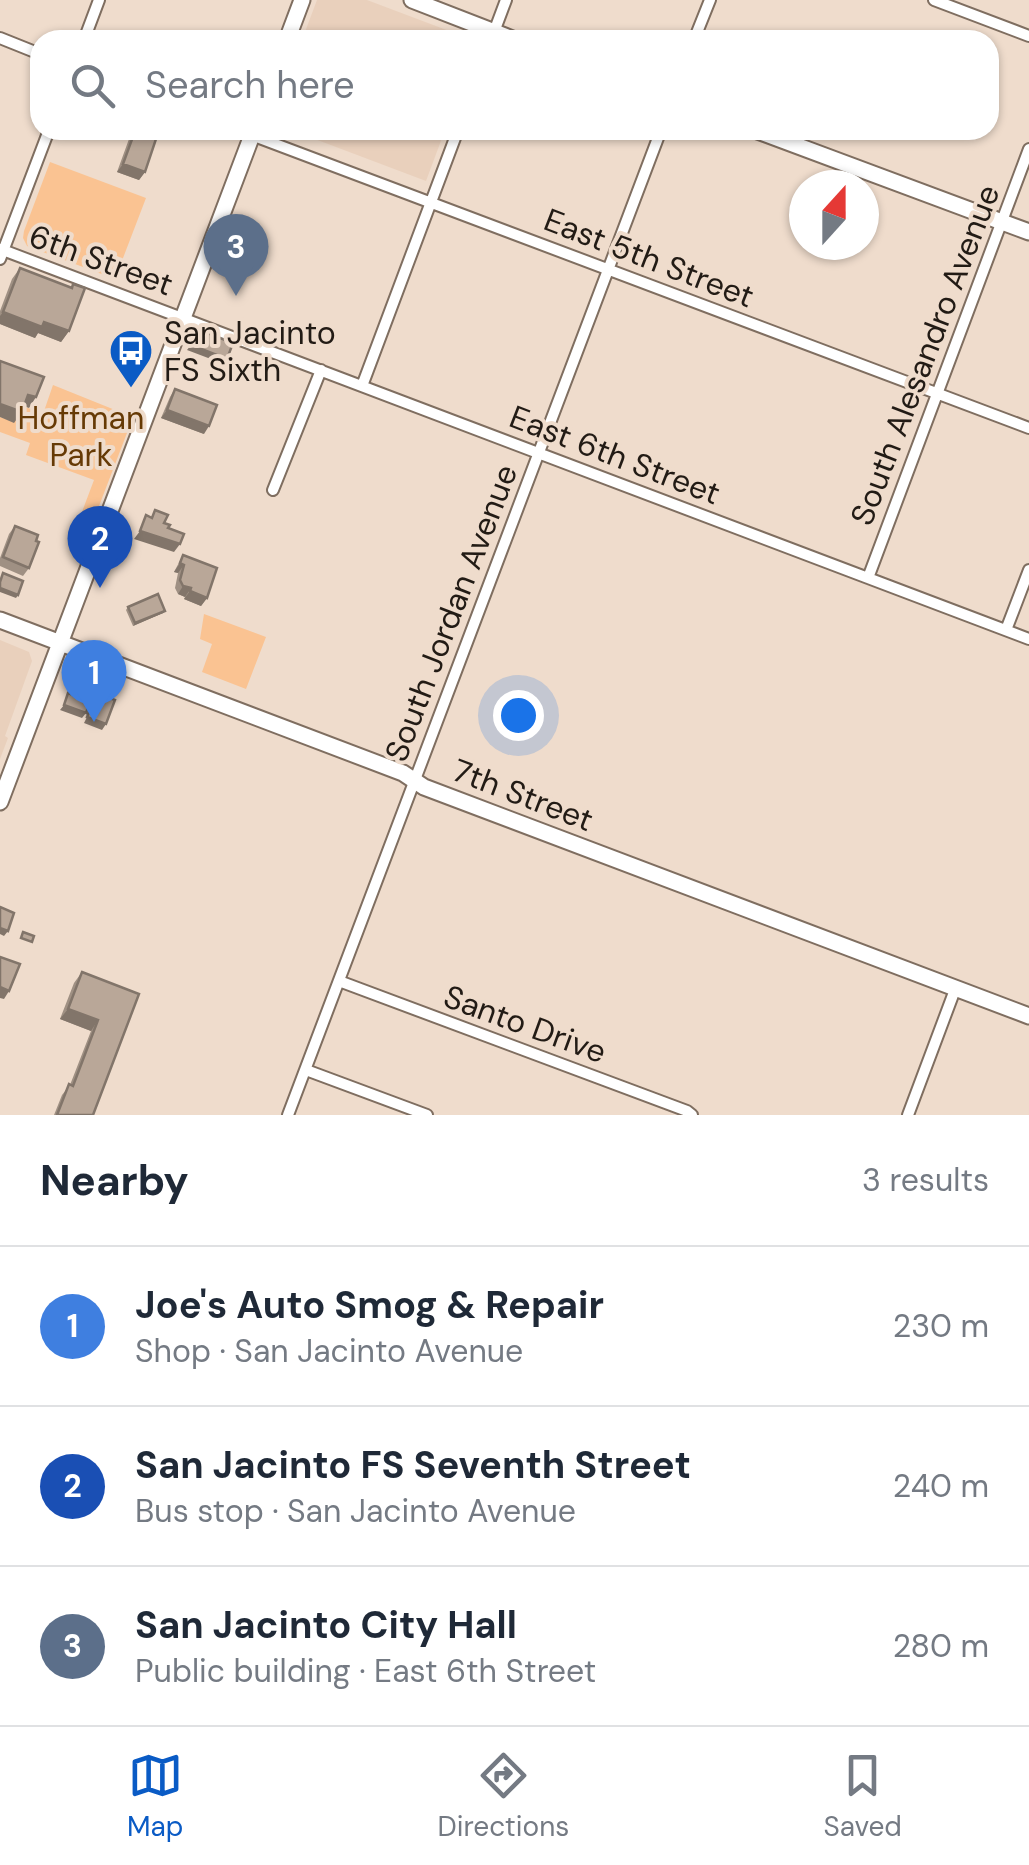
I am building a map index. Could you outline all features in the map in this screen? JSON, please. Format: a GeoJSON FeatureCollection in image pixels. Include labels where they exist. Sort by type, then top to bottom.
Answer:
{"type":"FeatureCollection","features":[{"type":"Feature","properties":{"kind":"street"},"geometry":{"type":"LineString","coordinates":[[88,30],[99,0]]}},
{"type":"Feature","properties":{"kind":"street"},"geometry":{"type":"LineString","coordinates":[[291,30],[302,0]]}},
{"type":"Feature","properties":{"kind":"street"},"geometry":{"type":"LineString","coordinates":[[412,0],[480,30]]}},
{"type":"Feature","properties":{"kind":"street"},"geometry":{"type":"LineString","coordinates":[[495,30],[506,0]]}},
{"type":"Feature","properties":{"kind":"street"},"geometry":{"type":"LineString","coordinates":[[698,30],[710,0]]}},
{"type":"Feature","properties":{"kind":"street"},"geometry":{"type":"LineString","coordinates":[[934,0],[1029,36]]}},
{"type":"Feature","properties":{"kind":"street"},"geometry":{"type":"LineString","coordinates":[[0,38],[30,50]]}},
{"type":"Feature","properties":{"kind":"street"},"geometry":{"type":"LineString","coordinates":[[1,253],[46,140]]}},
{"type":"Feature","properties":{"kind":"street"},"geometry":{"type":"LineString","coordinates":[[0,802],[184,318],[245,140]]}},
{"type":"Feature","properties":{"kind":"street","name":"East 5th Street"},"geometry":{"type":"LineString","coordinates":[[268,140],[1029,428]]}},
{"type":"Feature","properties":{"kind":"street"},"geometry":{"type":"LineString","coordinates":[[362,386],[454,140]]}},
{"type":"Feature","properties":{"kind":"street","name":"South Jordan Avenue"},"geometry":{"type":"LineString","coordinates":[[288,1115],[656,140]]}},
{"type":"Feature","properties":{"kind":"street"},"geometry":{"type":"LineString","coordinates":[[782,140],[1029,232]]}},
{"type":"Feature","properties":{"kind":"street","name":"South Alesandro Avenue"},"geometry":{"type":"LineString","coordinates":[[868,578],[1029,149]]}},
{"type":"Feature","properties":{"kind":"street","name":"6th Street"},"geometry":{"type":"LineString","coordinates":[[1,253],[184,318]]}},
{"type":"Feature","properties":{"kind":"street","name":"East 6th Street"},"geometry":{"type":"LineString","coordinates":[[184,318],[1029,639]]}},
{"type":"Feature","properties":{"kind":"street"},"geometry":{"type":"LineString","coordinates":[[272,490],[321,370]]}},
{"type":"Feature","properties":{"kind":"street"},"geometry":{"type":"LineString","coordinates":[[1006,630],[1029,570]]}},
{"type":"Feature","properties":{"kind":"street","name":"7th Street"},"geometry":{"type":"LineString","coordinates":[[0,620],[403,772],[424,787],[1029,1016]]}},
{"type":"Feature","properties":{"kind":"street","name":"Santo Drive"},"geometry":{"type":"LineString","coordinates":[[339,981],[692,1115]]}},
{"type":"Feature","properties":{"kind":"street"},"geometry":{"type":"LineString","coordinates":[[908,1115],[956,988]]}},
{"type":"Feature","properties":{"kind":"street"},"geometry":{"type":"LineString","coordinates":[[306,1070],[427,1115]]}},
{"type":"Feature","properties":{"kind":"shaded area"},"geometry":{"type":"Polygon","coordinates":[[[317,0],[367,0],[446,30],[306,30],[317,0]]]}},
{"type":"Feature","properties":{"kind":"shaded area"},"geometry":{"type":"Polygon","coordinates":[[[317,140],[441,140],[426,181],[317,140]]]}},
{"type":"Feature","properties":{"kind":"shaded area"},"geometry":{"type":"Polygon","coordinates":[[[0,640],[29,652],[32,661],[0,759],[0,640]]]}},
{"type":"Feature","properties":{"kind":"green space"},"geometry":{"type":"Polygon","coordinates":[[[50,162],[146,198],[115,279],[27,246],[24,231],[50,162]]]}},
{"type":"Feature","properties":{"kind":"green space","name":"Hoffman Park"},"geometry":{"type":"Polygon","coordinates":[[[53,385],[130,416],[127,433],[86,540],[81,544],[71,541],[94,480],[26,455],[30,443],[0,432],[0,417],[14,422],[21,405],[43,414],[53,385]]]}},
{"type":"Feature","properties":{"kind":"green space"},"geometry":{"type":"Polygon","coordinates":[[[204,614],[266,637],[246,689],[202,672],[212,644],[200,639],[204,614]]]}},
{"type":"Feature","properties":{"kind":"building"},"geometry":{"type":"Polygon","coordinates":[[[132,140],[156,140],[145,172],[123,164],[132,140]]]}},
{"type":"Feature","properties":{"kind":"building"},"geometry":{"type":"Polygon","coordinates":[[[20,268],[72,288],[73,284],[85,288],[69,331],[44,322],[42,327],[3,312],[20,268]]]}},
{"type":"Feature","properties":{"kind":"building"},"geometry":{"type":"Polygon","coordinates":[[[197,329],[233,343],[227,359],[191,345],[197,329]]]}},
{"type":"Feature","properties":{"kind":"building"},"geometry":{"type":"Polygon","coordinates":[[[0,361],[44,377],[36,397],[28,395],[22,412],[0,404],[0,361]]]}},
{"type":"Feature","properties":{"kind":"building"},"geometry":{"type":"Polygon","coordinates":[[[175,389],[217,405],[209,426],[167,410],[175,389]]]}},
{"type":"Feature","properties":{"kind":"building"},"geometry":{"type":"Polygon","coordinates":[[[155,510],[168,515],[164,523],[170,525],[168,528],[184,534],[180,544],[140,531],[146,515],[152,518],[155,510]]]}},
{"type":"Feature","properties":{"kind":"building"},"geometry":{"type":"Polygon","coordinates":[[[15,526],[38,535],[29,568],[3,557],[15,526]]]}},
{"type":"Feature","properties":{"kind":"building"},"geometry":{"type":"Polygon","coordinates":[[[183,555],[217,568],[207,598],[183,586],[183,555]]]}},
{"type":"Feature","properties":{"kind":"building"},"geometry":{"type":"Polygon","coordinates":[[[3,573],[23,581],[18,595],[0,588],[3,573]]]}},
{"type":"Feature","properties":{"kind":"building"},"geometry":{"type":"Polygon","coordinates":[[[158,594],[165,611],[135,623],[128,607],[158,594]]]}},
{"type":"Feature","properties":{"kind":"building"},"geometry":{"type":"Polygon","coordinates":[[[68,693],[90,702],[86,713],[64,705],[68,693]]]}},
{"type":"Feature","properties":{"kind":"building"},"geometry":{"type":"Polygon","coordinates":[[[97,693],[115,700],[106,724],[87,717],[97,693]]]}},
{"type":"Feature","properties":{"kind":"building"},"geometry":{"type":"Polygon","coordinates":[[[0,907],[14,913],[8,931],[0,928],[0,907]]]}},
{"type":"Feature","properties":{"kind":"building"},"geometry":{"type":"Polygon","coordinates":[[[23,932],[34,936],[32,942],[21,938],[23,932]]]}},
{"type":"Feature","properties":{"kind":"building"},"geometry":{"type":"Polygon","coordinates":[[[0,957],[20,964],[9,991],[0,987],[0,957]]]}},
{"type":"Feature","properties":{"kind":"building"},"geometry":{"type":"Polygon","coordinates":[[[82,972],[139,994],[93,1115],[57,1115],[69,1084],[73,1086],[98,1020],[68,1009],[82,972]]]}},
{"type":"Feature","properties":{"kind":"place","name":"San Jacinto City Hall"},"geometry":{"type":"Point","coordinates":[236,296]}},
{"type":"Feature","properties":{"kind":"place","name":"San Jacinto FS Sixth"},"geometry":{"type":"Point","coordinates":[131,389]}},
{"type":"Feature","properties":{"kind":"place","name":"San Jacinto FS Seventh Street"},"geometry":{"type":"Point","coordinates":[100,588]}},
{"type":"Feature","properties":{"kind":"place","name":"Joe's Auto Smog & Repair"},"geometry":{"type":"Point","coordinates":[94,722]}}]}
